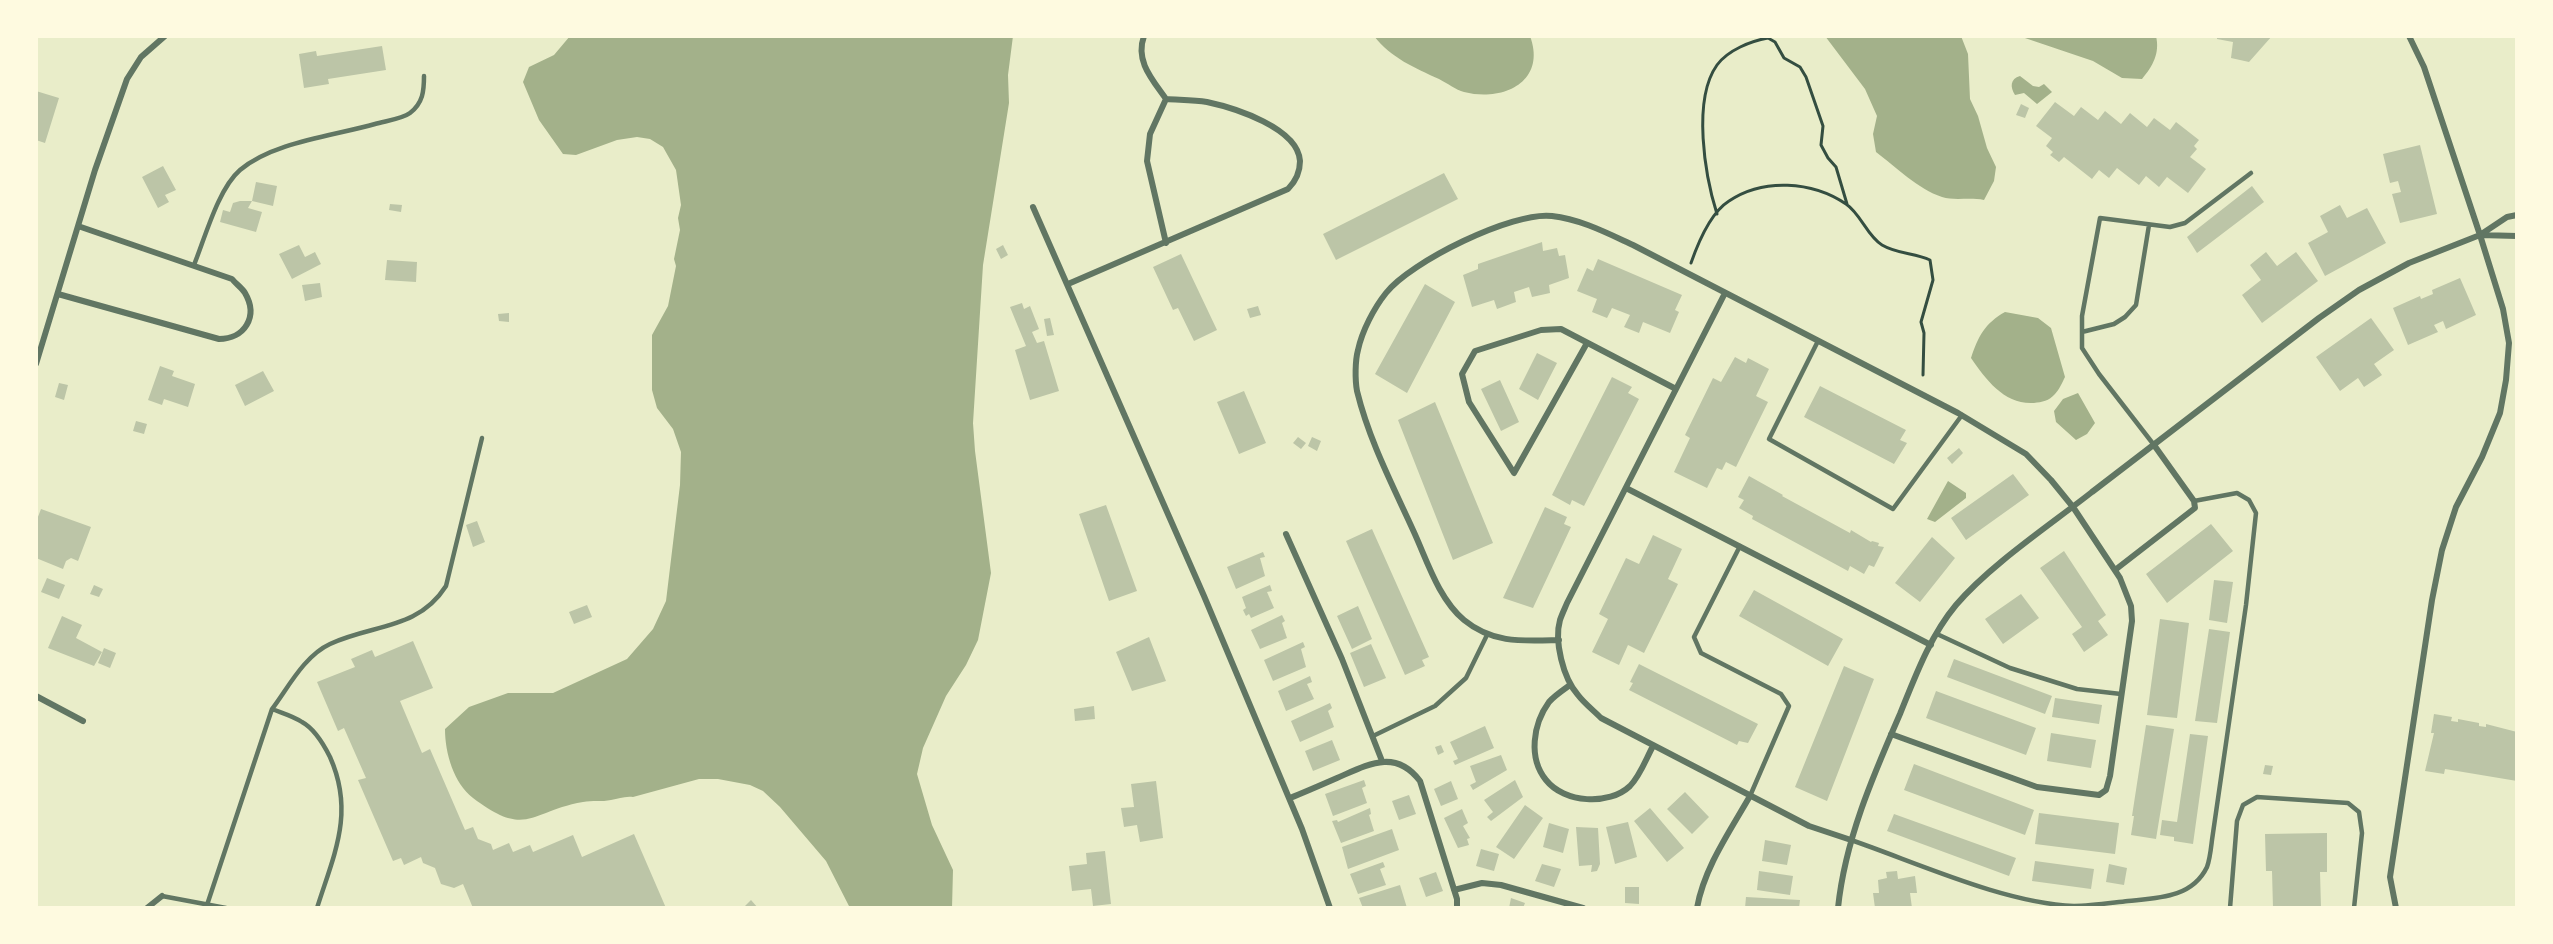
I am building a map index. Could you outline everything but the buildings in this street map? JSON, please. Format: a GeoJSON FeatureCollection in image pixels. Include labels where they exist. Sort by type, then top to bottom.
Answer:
{"type":"FeatureCollection","features":[{"type":"Feature","properties":{"kind":"street"},"geometry":{"type":"LineString","coordinates":[[36,364],[78,226],[127,79],[141,57],[165,36]]}},
{"type":"Feature","properties":{"kind":"street"},"geometry":{"type":"LineString","coordinates":[[1144,36],[1141,44],[1142,63],[1166,99]]}},
{"type":"Feature","properties":{"kind":"street"},"geometry":{"type":"LineString","coordinates":[[2396,908],[2390,877],[2432,600],[2442,550],[2456,507],[2482,457],[2500,413],[2509,343],[2503,309],[2480,235],[2424,67],[2409,36]]}},
{"type":"Feature","properties":{"kind":"street"},"geometry":{"type":"LineString","coordinates":[[1068,284],[1288,189],[1296,182],[1300,158],[1297,146],[1288,136],[1263,122],[1228,108],[1206,102],[1166,99]]}},
{"type":"Feature","properties":{"kind":"street"},"geometry":{"type":"LineString","coordinates":[[1166,99],[1150,134],[1147,161],[1166,243]]}},
{"type":"Feature","properties":{"kind":"street"},"geometry":{"type":"LineString","coordinates":[[1033,207],[1290,798],[1330,908]]}},
{"type":"Feature","properties":{"kind":"street"},"geometry":{"type":"LineString","coordinates":[[1838,908],[1842,876],[1851,840],[1891,734],[1937,634],[1956,606],[1972,588],[2073,507],[2319,318],[2360,290],[2409,263],[2480,235],[2507,217],[2517,214]]}},
{"type":"Feature","properties":{"kind":"street"},"geometry":{"type":"LineString","coordinates":[[1559,640],[1512,642],[1487,635],[1464,620],[1443,595],[1370,435],[1356,387],[1358,350],[1372,316],[1387,291],[1417,265],[1451,246],[1530,217],[1551,215],[1582,223],[1633,245],[1962,415],[2026,454],[2073,507],[2115,570],[2131,606],[2129,646],[2106,790],[2098,795],[2037,787],[1891,734]]}},
{"type":"Feature","properties":{"kind":"street"},"geometry":{"type":"LineString","coordinates":[[58,294],[219,339],[230,339],[241,334],[248,325],[251,310],[245,293],[232,279],[78,226]]}},
{"type":"Feature","properties":{"kind":"street"},"geometry":{"type":"LineString","coordinates":[[2480,235],[2517,236]]}},
{"type":"Feature","properties":{"kind":"street"},"geometry":{"type":"LineString","coordinates":[[1725,293],[1564,611],[1560,620],[1559,640],[1570,685],[1601,718],[1809,826],[1851,840]]}},
{"type":"Feature","properties":{"kind":"street"},"geometry":{"type":"LineString","coordinates":[[1587,343],[1514,473],[1469,402],[1462,374],[1475,351],[1541,330],[1561,329],[1676,389]]}},
{"type":"Feature","properties":{"kind":"street"},"geometry":{"type":"LineString","coordinates":[[2115,570],[2195,508],[2194,501],[2154,445]]}},
{"type":"Feature","properties":{"kind":"street"},"geometry":{"type":"LineString","coordinates":[[1626,488],[1931,645]]}},
{"type":"Feature","properties":{"kind":"street"},"geometry":{"type":"LineString","coordinates":[[1286,534],[1342,659],[1382,761]]}},
{"type":"Feature","properties":{"kind":"street"},"geometry":{"type":"LineString","coordinates":[[1570,685],[1550,700],[1537,721],[1534,744],[1538,765],[1546,781],[1563,793],[1583,799],[1601,799],[1618,795],[1631,785],[1653,746]]}},
{"type":"Feature","properties":{"kind":"street"},"geometry":{"type":"LineString","coordinates":[[36,696],[83,721]]}},
{"type":"Feature","properties":{"kind":"street"},"geometry":{"type":"LineString","coordinates":[[1290,798],[1368,764],[1382,761],[1399,764],[1420,781],[1455,890],[1457,908]]}},
{"type":"Feature","properties":{"kind":"street"},"geometry":{"type":"LineString","coordinates":[[1697,908],[1700,890],[1750,796]]}},
{"type":"Feature","properties":{"kind":"street"},"geometry":{"type":"LineString","coordinates":[[1455,890],[1482,883],[1501,885],[1583,908]]}},
{"type":"Feature","properties":{"kind":"street"},"geometry":{"type":"LineString","coordinates":[[147,908],[162,896]]}},
{"type":"Feature","properties":{"kind":"lane"},"geometry":{"type":"LineString","coordinates":[[194,265],[222,196],[239,171],[257,158],[281,147],[332,136],[410,114],[424,95],[424,76]]}},
{"type":"Feature","properties":{"kind":"lane"},"geometry":{"type":"LineString","coordinates":[[2154,445],[2099,374],[2082,348],[2082,316],[2100,218],[2170,227],[2185,223],[2251,173]]}},
{"type":"Feature","properties":{"kind":"lane"},"geometry":{"type":"LineString","coordinates":[[2082,332],[2114,324],[2125,317],[2136,305],[2149,225]]}},
{"type":"Feature","properties":{"kind":"lane"},"geometry":{"type":"LineString","coordinates":[[1818,341],[1769,439],[1893,509],[1962,415]]}},
{"type":"Feature","properties":{"kind":"lane"},"geometry":{"type":"LineString","coordinates":[[208,905],[272,710],[315,654],[330,644],[419,615],[441,595],[446,586],[482,438]]}},
{"type":"Feature","properties":{"kind":"lane"},"geometry":{"type":"LineString","coordinates":[[1851,840],[2003,894],[2046,903],[2075,906],[2154,899],[2182,893],[2195,883],[2207,866],[2212,840],[2246,605],[2256,513],[2249,500],[2237,493],[2194,501]]}},
{"type":"Feature","properties":{"kind":"lane"},"geometry":{"type":"LineString","coordinates":[[1740,546],[1694,637],[1701,653],[1781,694],[1789,706],[1750,796]]}},
{"type":"Feature","properties":{"kind":"lane"},"geometry":{"type":"LineString","coordinates":[[1937,634],[2010,668],[2077,688],[2121,694]]}},
{"type":"Feature","properties":{"kind":"lane"},"geometry":{"type":"LineString","coordinates":[[1373,736],[1436,706],[1466,678],[1487,635]]}},
{"type":"Feature","properties":{"kind":"lane"},"geometry":{"type":"LineString","coordinates":[[272,710],[303,722],[323,743],[334,767],[343,797],[341,832],[317,908]]}},
{"type":"Feature","properties":{"kind":"lane"},"geometry":{"type":"LineString","coordinates":[[2230,908],[2237,821],[2243,805],[2257,797],[2348,803],[2359,812],[2362,832],[2354,908]]}},
{"type":"Feature","properties":{"kind":"lane"},"geometry":{"type":"LineString","coordinates":[[162,896],[226,908]]}},
{"type":"Feature","properties":{"kind":"path"},"geometry":{"type":"LineString","coordinates":[[1717,214],[1702,131],[1710,76],[1718,63],[1741,47],[1752,41],[1768,38],[1775,42],[1784,58],[1800,67],[1806,77],[1823,126],[1821,146],[1836,167],[1847,204],[1880,244],[1905,254],[1915,253],[1930,260],[1933,280],[1921,322],[1924,333],[1923,375]]}},
{"type":"Feature","properties":{"kind":"path"},"geometry":{"type":"LineString","coordinates":[[1688,273],[1703,234],[1717,214],[1727,202],[1745,192],[1768,186],[1789,185],[1817,189],[1847,204]]}},
{"type":"Feature","properties":{"kind":"shaded area"},"geometry":{"type":"Polygon","coordinates":[[[570,36],[1013,36],[1008,75],[1009,103],[983,265],[973,423],[991,573],[978,640],[966,665],[946,696],[923,748],[917,774],[932,825],[953,870],[952,908],[850,908],[826,861],[780,807],[763,791],[750,785],[718,779],[699,779],[633,797],[565,806],[528,819],[518,820],[491,810],[473,798],[466,792],[452,767],[445,729],[469,707],[508,693],[553,693],[627,659],[653,629],[666,601],[680,485],[681,452],[673,429],[657,408],[652,390],[652,335],[668,306],[676,266],[674,259],[680,230],[678,218],[681,205],[676,170],[663,147],[650,139],[637,137],[617,140],[576,155],[563,154],[539,120],[523,82],[529,67],[554,55],[570,36]]]}},
{"type":"Feature","properties":{"kind":"shaded area"},"geometry":{"type":"Polygon","coordinates":[[[1374,36],[1530,36],[1534,52],[1532,66],[1527,77],[1507,91],[1493,94],[1464,92],[1404,62],[1374,36]]]}},
{"type":"Feature","properties":{"kind":"shaded area"},"geometry":{"type":"Polygon","coordinates":[[[1825,36],[1961,36],[1968,54],[1970,99],[1996,167],[1994,181],[1984,200],[1947,198],[1933,193],[1916,183],[1876,152],[1873,134],[1877,116],[1865,89],[1825,36]]]}},
{"type":"Feature","properties":{"kind":"shaded area"},"geometry":{"type":"Polygon","coordinates":[[[2019,36],[2156,36],[2157,48],[2152,64],[2142,79],[2122,78],[2093,61],[2019,36]]]}},
{"type":"Feature","properties":{"kind":"shaded area"},"geometry":{"type":"Polygon","coordinates":[[[2020,76],[2033,86],[2039,87],[2044,84],[2052,92],[2037,104],[2024,93],[2015,95],[2012,84],[2014,79],[2020,76]]]}},
{"type":"Feature","properties":{"kind":"shaded area"},"geometry":{"type":"Polygon","coordinates":[[[2005,312],[2038,318],[2051,328],[2065,377],[2048,400],[2024,403],[2014,400],[1997,390],[1971,358],[1983,331],[2005,312]]]}},
{"type":"Feature","properties":{"kind":"shaded area"},"geometry":{"type":"Polygon","coordinates":[[[2078,393],[2095,423],[2087,434],[2076,440],[2056,422],[2054,411],[2063,399],[2078,393]]]}},
{"type":"Feature","properties":{"kind":"shaded area"},"geometry":{"type":"Polygon","coordinates":[[[1948,481],[1966,493],[1966,498],[1935,522],[1927,519],[1948,481]]]}}]}
